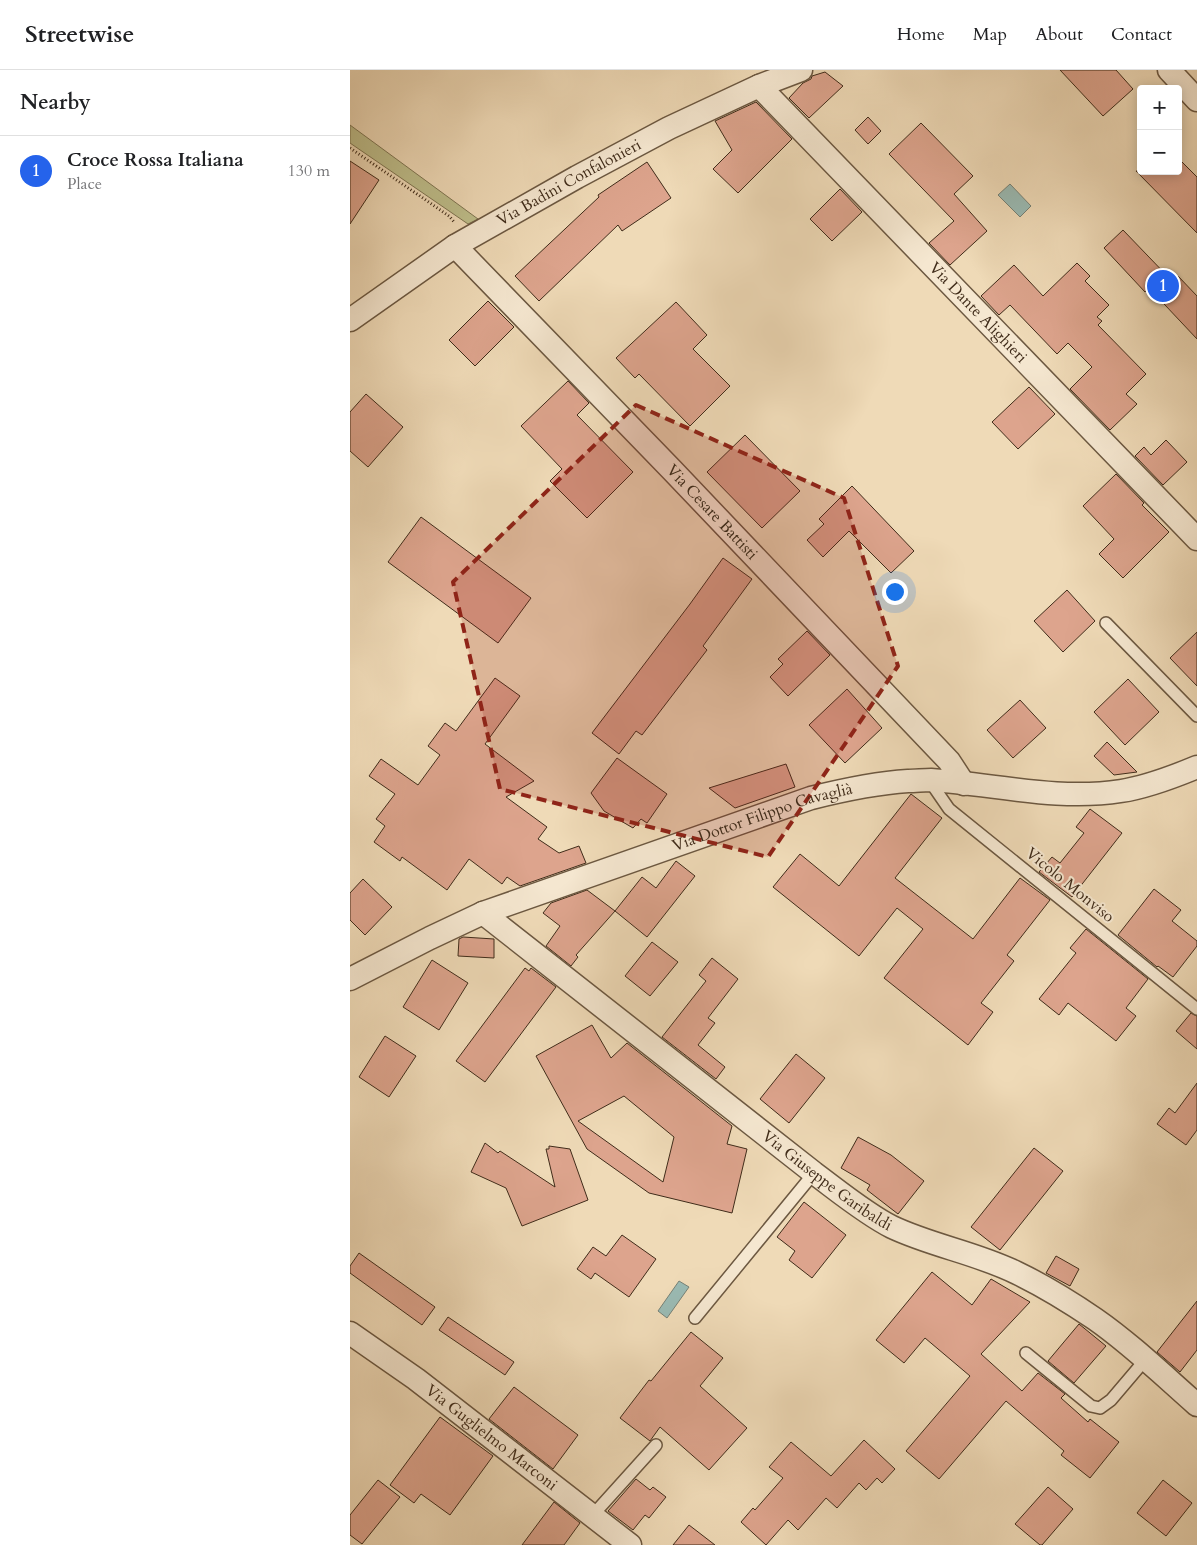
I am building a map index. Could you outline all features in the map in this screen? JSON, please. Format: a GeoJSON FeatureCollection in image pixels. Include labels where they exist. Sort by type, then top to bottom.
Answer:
{"type":"FeatureCollection","features":[{"type":"Feature","properties":{"kind":"street","name":"Via Badini Confalonieri"},"geometry":{"type":"LineString","coordinates":[[350,320],[462,242],[669,128],[760,86],[800,70]]}},
{"type":"Feature","properties":{"kind":"street"},"geometry":{"type":"LineString","coordinates":[[1169,70],[1197,100]]}},
{"type":"Feature","properties":{"kind":"street","name":"Via Dante Alighieri"},"geometry":{"type":"LineString","coordinates":[[760,86],[1197,539]]}},
{"type":"Feature","properties":{"kind":"street","name":"Via Cesare Battisti"},"geometry":{"type":"LineString","coordinates":[[462,242],[685,484],[950,761],[964,784]]}},
{"type":"Feature","properties":{"kind":"street","name":"Via Dottor Filippo Cavaglià"},"geometry":{"type":"LineString","coordinates":[[350,979],[483,913],[811,798],[889,782],[929,780],[1063,793],[1121,791],[1152,784],[1197,767]]}},
{"type":"Feature","properties":{"kind":"street","name":"Via Giuseppe Garibaldi"},"geometry":{"type":"LineString","coordinates":[[483,913],[814,1173],[890,1226],[921,1239],[1008,1269],[1067,1301],[1109,1330],[1197,1405]]}},
{"type":"Feature","properties":{"kind":"street","name":"Via Guglielmo Marconi"},"geometry":{"type":"LineString","coordinates":[[350,1333],[416,1380],[630,1545]]}},
{"type":"Feature","properties":{"kind":"lane"},"geometry":{"type":"LineString","coordinates":[[1106,623],[1197,716]]}},
{"type":"Feature","properties":{"kind":"lane","name":"Vicolo Monviso"},"geometry":{"type":"LineString","coordinates":[[929,780],[950,809],[1197,1009]]}},
{"type":"Feature","properties":{"kind":"lane"},"geometry":{"type":"LineString","coordinates":[[695,1318],[814,1173]]}},
{"type":"Feature","properties":{"kind":"lane"},"geometry":{"type":"LineString","coordinates":[[1026,1353],[1090,1406],[1100,1408],[1111,1400],[1145,1360]]}},
{"type":"Feature","properties":{"kind":"lane"},"geometry":{"type":"LineString","coordinates":[[592,1516],[656,1445]]}},
{"type":"Feature","properties":{"kind":"path"},"geometry":{"type":"LineString","coordinates":[[350,148],[449,216],[462,242]]}},
{"type":"Feature","properties":{"kind":"highlighted area"},"geometry":{"type":"Polygon","coordinates":[[[636,405],[844,498],[898,666],[768,857],[500,789],[453,582],[636,405]]]}},
{"type":"Feature","properties":{"kind":"green space"},"geometry":{"type":"Polygon","coordinates":[[[350,125],[478,219],[468,224],[350,143],[350,125]]]}},
{"type":"Feature","properties":{"kind":"water"},"geometry":{"type":"Polygon","coordinates":[[[1010,184],[1031,206],[1020,217],[998,195],[1010,184]]]}},
{"type":"Feature","properties":{"kind":"water"},"geometry":{"type":"Polygon","coordinates":[[[679,1281],[689,1287],[667,1318],[658,1311],[679,1281]]]}},
{"type":"Feature","properties":{"kind":"building"},"geometry":{"type":"Polygon","coordinates":[[[1060,70],[1116,70],[1133,89],[1103,116],[1060,70]]]}},
{"type":"Feature","properties":{"kind":"building"},"geometry":{"type":"Polygon","coordinates":[[[825,72],[843,86],[809,118],[789,98],[812,76],[825,72]]]}},
{"type":"Feature","properties":{"kind":"building"},"geometry":{"type":"Polygon","coordinates":[[[756,102],[792,139],[738,193],[713,169],[732,150],[715,121],[756,102]]]}},
{"type":"Feature","properties":{"kind":"building"},"geometry":{"type":"Polygon","coordinates":[[[868,117],[881,131],[868,144],[855,130],[868,117]]]}},
{"type":"Feature","properties":{"kind":"building"},"geometry":{"type":"Polygon","coordinates":[[[921,123],[973,176],[954,194],[987,231],[950,265],[929,243],[954,221],[889,154],[921,123]]]}},
{"type":"Feature","properties":{"kind":"building"},"geometry":{"type":"Polygon","coordinates":[[[350,161],[379,180],[350,224],[350,161]]]}},
{"type":"Feature","properties":{"kind":"building"},"geometry":{"type":"Polygon","coordinates":[[[647,162],[671,198],[622,231],[618,225],[539,301],[515,276],[599,197],[598,195],[647,162]]]}},
{"type":"Feature","properties":{"kind":"building"},"geometry":{"type":"Polygon","coordinates":[[[1182,162],[1197,177],[1197,233],[1140,175],[1182,175],[1182,162]]]}},
{"type":"Feature","properties":{"kind":"building"},"geometry":{"type":"Polygon","coordinates":[[[840,189],[862,212],[832,241],[810,219],[840,189]]]}},
{"type":"Feature","properties":{"kind":"building"},"geometry":{"type":"Polygon","coordinates":[[[1123,230],[1172,281],[1178,276],[1197,296],[1197,339],[1149,288],[1145,292],[1104,248],[1123,230]]]}},
{"type":"Feature","properties":{"kind":"building"},"geometry":{"type":"Polygon","coordinates":[[[1077,263],[1090,276],[1085,281],[1109,305],[1097,317],[1102,321],[1098,325],[1146,374],[1126,394],[1137,404],[1110,430],[1070,389],[1092,367],[1068,343],[1057,354],[1010,305],[999,315],[981,296],[1014,265],[1043,296],[1077,263]]]}},
{"type":"Feature","properties":{"kind":"building"},"geometry":{"type":"Polygon","coordinates":[[[488,301],[514,327],[475,366],[449,340],[488,301]]]}},
{"type":"Feature","properties":{"kind":"building"},"geometry":{"type":"Polygon","coordinates":[[[676,302],[707,335],[693,349],[730,386],[690,426],[639,374],[635,378],[616,358],[676,302]]]}},
{"type":"Feature","properties":{"kind":"building"},"geometry":{"type":"Polygon","coordinates":[[[568,381],[589,403],[577,415],[633,472],[587,518],[550,481],[562,469],[521,426],[568,381]]]}},
{"type":"Feature","properties":{"kind":"building"},"geometry":{"type":"Polygon","coordinates":[[[1029,387],[1055,414],[1018,449],[992,422],[1029,387]]]}},
{"type":"Feature","properties":{"kind":"building"},"geometry":{"type":"Polygon","coordinates":[[[366,394],[403,427],[368,467],[350,451],[350,412],[366,394]]]}},
{"type":"Feature","properties":{"kind":"building"},"geometry":{"type":"Polygon","coordinates":[[[745,435],[800,491],[762,528],[707,472],[745,435]]]}},
{"type":"Feature","properties":{"kind":"building"},"geometry":{"type":"Polygon","coordinates":[[[1166,440],[1187,462],[1163,485],[1135,456],[1144,447],[1151,455],[1166,440]]]}},
{"type":"Feature","properties":{"kind":"building"},"geometry":{"type":"Polygon","coordinates":[[[1116,474],[1144,503],[1142,505],[1169,532],[1123,578],[1099,554],[1114,539],[1083,506],[1116,474]]]}},
{"type":"Feature","properties":{"kind":"building"},"geometry":{"type":"Polygon","coordinates":[[[852,486],[914,551],[891,573],[849,531],[823,557],[807,540],[824,524],[819,519],[852,486]]]}},
{"type":"Feature","properties":{"kind":"building"},"geometry":{"type":"Polygon","coordinates":[[[421,517],[531,598],[498,643],[388,562],[421,517]]]}},
{"type":"Feature","properties":{"kind":"building"},"geometry":{"type":"Polygon","coordinates":[[[723,558],[752,579],[703,646],[707,650],[642,735],[636,731],[619,754],[592,733],[723,558]]]}},
{"type":"Feature","properties":{"kind":"building"},"geometry":{"type":"Polygon","coordinates":[[[1067,590],[1095,621],[1063,652],[1034,621],[1067,590]]]}},
{"type":"Feature","properties":{"kind":"building"},"geometry":{"type":"Polygon","coordinates":[[[807,631],[830,655],[788,696],[770,677],[783,664],[778,659],[807,631]]]}},
{"type":"Feature","properties":{"kind":"building"},"geometry":{"type":"Polygon","coordinates":[[[1197,632],[1197,686],[1170,658],[1197,632]]]}},
{"type":"Feature","properties":{"kind":"building"},"geometry":{"type":"Polygon","coordinates":[[[495,678],[520,696],[485,744],[534,781],[506,797],[547,827],[538,839],[559,853],[579,846],[586,863],[520,886],[507,877],[502,884],[469,859],[447,890],[402,857],[400,861],[374,842],[385,826],[376,819],[395,794],[369,776],[381,759],[418,785],[440,755],[428,746],[445,723],[456,731],[495,678]]]}},
{"type":"Feature","properties":{"kind":"building"},"geometry":{"type":"Polygon","coordinates":[[[1128,679],[1159,712],[1125,745],[1094,712],[1128,679]]]}},
{"type":"Feature","properties":{"kind":"building"},"geometry":{"type":"Polygon","coordinates":[[[847,689],[882,728],[845,763],[809,725],[847,689]]]}},
{"type":"Feature","properties":{"kind":"building"},"geometry":{"type":"Polygon","coordinates":[[[1020,700],[1046,728],[1013,758],[987,730],[1020,700]]]}},
{"type":"Feature","properties":{"kind":"building"},"geometry":{"type":"Polygon","coordinates":[[[1107,742],[1137,772],[1114,775],[1094,756],[1107,742]]]}},
{"type":"Feature","properties":{"kind":"building"},"geometry":{"type":"Polygon","coordinates":[[[617,758],[667,794],[647,823],[641,819],[633,828],[604,811],[591,793],[617,758]]]}},
{"type":"Feature","properties":{"kind":"building"},"geometry":{"type":"Polygon","coordinates":[[[786,764],[795,787],[735,808],[709,788],[786,764]]]}},
{"type":"Feature","properties":{"kind":"building"},"geometry":{"type":"Polygon","coordinates":[[[911,794],[942,818],[895,878],[973,939],[1020,878],[1050,900],[1007,955],[1014,961],[981,1003],[993,1012],[968,1045],[884,978],[923,929],[897,908],[859,956],[773,887],[800,854],[839,886],[911,794]]]}},
{"type":"Feature","properties":{"kind":"building"},"geometry":{"type":"Polygon","coordinates":[[[1090,809],[1122,833],[1072,897],[1039,872],[1052,857],[1060,863],[1084,833],[1076,827],[1090,809]]]}},
{"type":"Feature","properties":{"kind":"building"},"geometry":{"type":"Polygon","coordinates":[[[676,861],[695,876],[647,937],[615,911],[642,877],[656,888],[676,861]]]}},
{"type":"Feature","properties":{"kind":"building"},"geometry":{"type":"Polygon","coordinates":[[[363,879],[392,907],[365,935],[350,920],[350,893],[363,879]]]}},
{"type":"Feature","properties":{"kind":"building"},"geometry":{"type":"Polygon","coordinates":[[[1154,889],[1181,910],[1172,921],[1197,941],[1197,946],[1173,977],[1157,967],[1118,935],[1154,889]]]}},
{"type":"Feature","properties":{"kind":"building"},"geometry":{"type":"Polygon","coordinates":[[[587,890],[615,911],[576,955],[578,957],[571,966],[546,946],[560,926],[543,913],[551,903],[587,890]]]}},
{"type":"Feature","properties":{"kind":"building"},"geometry":{"type":"Polygon","coordinates":[[[1086,929],[1148,979],[1126,1008],[1136,1016],[1116,1041],[1068,1003],[1059,1015],[1039,999],[1076,953],[1070,948],[1086,929]]]}},
{"type":"Feature","properties":{"kind":"building"},"geometry":{"type":"Polygon","coordinates":[[[463,937],[494,939],[494,958],[458,956],[459,939],[463,937]]]}},
{"type":"Feature","properties":{"kind":"building"},"geometry":{"type":"Polygon","coordinates":[[[652,942],[678,962],[650,996],[625,976],[652,942]]]}},
{"type":"Feature","properties":{"kind":"building"},"geometry":{"type":"Polygon","coordinates":[[[712,958],[738,979],[708,1018],[715,1023],[698,1045],[725,1067],[716,1079],[662,1037],[706,981],[699,975],[712,958]]]}},
{"type":"Feature","properties":{"kind":"building"},"geometry":{"type":"Polygon","coordinates":[[[432,960],[468,983],[439,1030],[403,1007],[432,960]]]}},
{"type":"Feature","properties":{"kind":"building"},"geometry":{"type":"Polygon","coordinates":[[[525,968],[529,971],[531,968],[556,987],[485,1082],[456,1061],[525,968]]]}},
{"type":"Feature","properties":{"kind":"building"},"geometry":{"type":"Polygon","coordinates":[[[1191,1013],[1197,1016],[1197,1049],[1176,1031],[1191,1013]]]}},
{"type":"Feature","properties":{"kind":"building"},"geometry":{"type":"Polygon","coordinates":[[[592,1025],[611,1058],[627,1043],[732,1126],[727,1144],[747,1149],[732,1213],[649,1193],[587,1149],[536,1056],[592,1025]],[[624,1096],[578,1121],[663,1182],[674,1137],[624,1096]]]}},
{"type":"Feature","properties":{"kind":"building"},"geometry":{"type":"Polygon","coordinates":[[[385,1036],[416,1056],[389,1097],[359,1077],[385,1036]]]}},
{"type":"Feature","properties":{"kind":"building"},"geometry":{"type":"Polygon","coordinates":[[[796,1054],[825,1078],[789,1123],[760,1099],[796,1054]]]}},
{"type":"Feature","properties":{"kind":"building"},"geometry":{"type":"Polygon","coordinates":[[[1197,1083],[1197,1130],[1186,1145],[1157,1124],[1169,1108],[1175,1113],[1197,1083]]]}},
{"type":"Feature","properties":{"kind":"building"},"geometry":{"type":"Polygon","coordinates":[[[858,1137],[891,1155],[924,1181],[898,1214],[867,1190],[870,1185],[841,1168],[858,1137]]]}},
{"type":"Feature","properties":{"kind":"building"},"geometry":{"type":"Polygon","coordinates":[[[485,1143],[498,1153],[500,1151],[555,1187],[546,1149],[549,1149],[549,1146],[570,1149],[588,1200],[522,1226],[506,1188],[471,1172],[485,1143]]]}},
{"type":"Feature","properties":{"kind":"building"},"geometry":{"type":"Polygon","coordinates":[[[1034,1148],[1063,1171],[1000,1250],[971,1227],[1034,1148]]]}},
{"type":"Feature","properties":{"kind":"building"},"geometry":{"type":"Polygon","coordinates":[[[804,1202],[846,1235],[812,1278],[789,1260],[795,1251],[777,1237],[804,1202]]]}},
{"type":"Feature","properties":{"kind":"building"},"geometry":{"type":"Polygon","coordinates":[[[622,1235],[656,1259],[629,1297],[595,1273],[591,1279],[577,1269],[593,1247],[606,1256],[622,1235]]]}},
{"type":"Feature","properties":{"kind":"building"},"geometry":{"type":"Polygon","coordinates":[[[359,1253],[435,1307],[422,1325],[350,1273],[350,1266],[359,1253]]]}},
{"type":"Feature","properties":{"kind":"building"},"geometry":{"type":"Polygon","coordinates":[[[1056,1256],[1079,1269],[1070,1286],[1046,1273],[1056,1256]]]}},
{"type":"Feature","properties":{"kind":"building"},"geometry":{"type":"Polygon","coordinates":[[[932,1272],[972,1305],[991,1279],[1030,1302],[981,1354],[1022,1391],[1038,1373],[1065,1394],[1061,1398],[1088,1422],[1090,1419],[1119,1442],[1090,1478],[1061,1455],[1064,1451],[1006,1401],[939,1479],[906,1451],[970,1376],[925,1338],[904,1363],[876,1340],[932,1272]]]}},
{"type":"Feature","properties":{"kind":"building"},"geometry":{"type":"Polygon","coordinates":[[[1197,1301],[1197,1350],[1180,1372],[1157,1352],[1197,1301]]]}},
{"type":"Feature","properties":{"kind":"building"},"geometry":{"type":"Polygon","coordinates":[[[448,1317],[514,1362],[505,1375],[439,1330],[448,1317]]]}},
{"type":"Feature","properties":{"kind":"building"},"geometry":{"type":"Polygon","coordinates":[[[1079,1324],[1106,1346],[1074,1383],[1048,1361],[1079,1324]]]}},
{"type":"Feature","properties":{"kind":"building"},"geometry":{"type":"Polygon","coordinates":[[[691,1332],[723,1358],[700,1386],[747,1428],[709,1470],[660,1427],[650,1441],[620,1418],[649,1380],[651,1381],[691,1332]]]}},
{"type":"Feature","properties":{"kind":"building"},"geometry":{"type":"Polygon","coordinates":[[[514,1387],[578,1435],[553,1469],[489,1419],[514,1387]]]}},
{"type":"Feature","properties":{"kind":"building"},"geometry":{"type":"Polygon","coordinates":[[[440,1417],[493,1456],[450,1515],[421,1494],[414,1503],[390,1485],[440,1417]]]}},
{"type":"Feature","properties":{"kind":"building"},"geometry":{"type":"Polygon","coordinates":[[[864,1440],[895,1469],[882,1483],[877,1478],[866,1490],[859,1483],[837,1508],[826,1498],[798,1530],[788,1520],[766,1545],[741,1522],[753,1508],[755,1510],[783,1478],[769,1467],[791,1442],[831,1476],[864,1440]]]}},
{"type":"Feature","properties":{"kind":"building"},"geometry":{"type":"Polygon","coordinates":[[[636,1479],[650,1490],[653,1487],[666,1497],[649,1518],[645,1515],[633,1530],[608,1511],[636,1479]]]}},
{"type":"Feature","properties":{"kind":"building"},"geometry":{"type":"Polygon","coordinates":[[[378,1480],[400,1497],[362,1544],[350,1535],[350,1515],[378,1480]]]}},
{"type":"Feature","properties":{"kind":"building"},"geometry":{"type":"Polygon","coordinates":[[[1163,1480],[1192,1503],[1166,1536],[1137,1513],[1163,1480]]]}},
{"type":"Feature","properties":{"kind":"building"},"geometry":{"type":"Polygon","coordinates":[[[1048,1487],[1073,1509],[1040,1545],[1015,1524],[1048,1487]]]}},
{"type":"Feature","properties":{"kind":"building"},"geometry":{"type":"Polygon","coordinates":[[[554,1502],[580,1523],[564,1545],[522,1545],[554,1502]]]}},
{"type":"Feature","properties":{"kind":"building"},"geometry":{"type":"Polygon","coordinates":[[[689,1525],[715,1545],[673,1545],[689,1525]]]}},
{"type":"Feature","properties":{"kind":"place","name":"Croce Rossa Italiana"},"geometry":{"type":"Point","coordinates":[1163,286]}}]}
